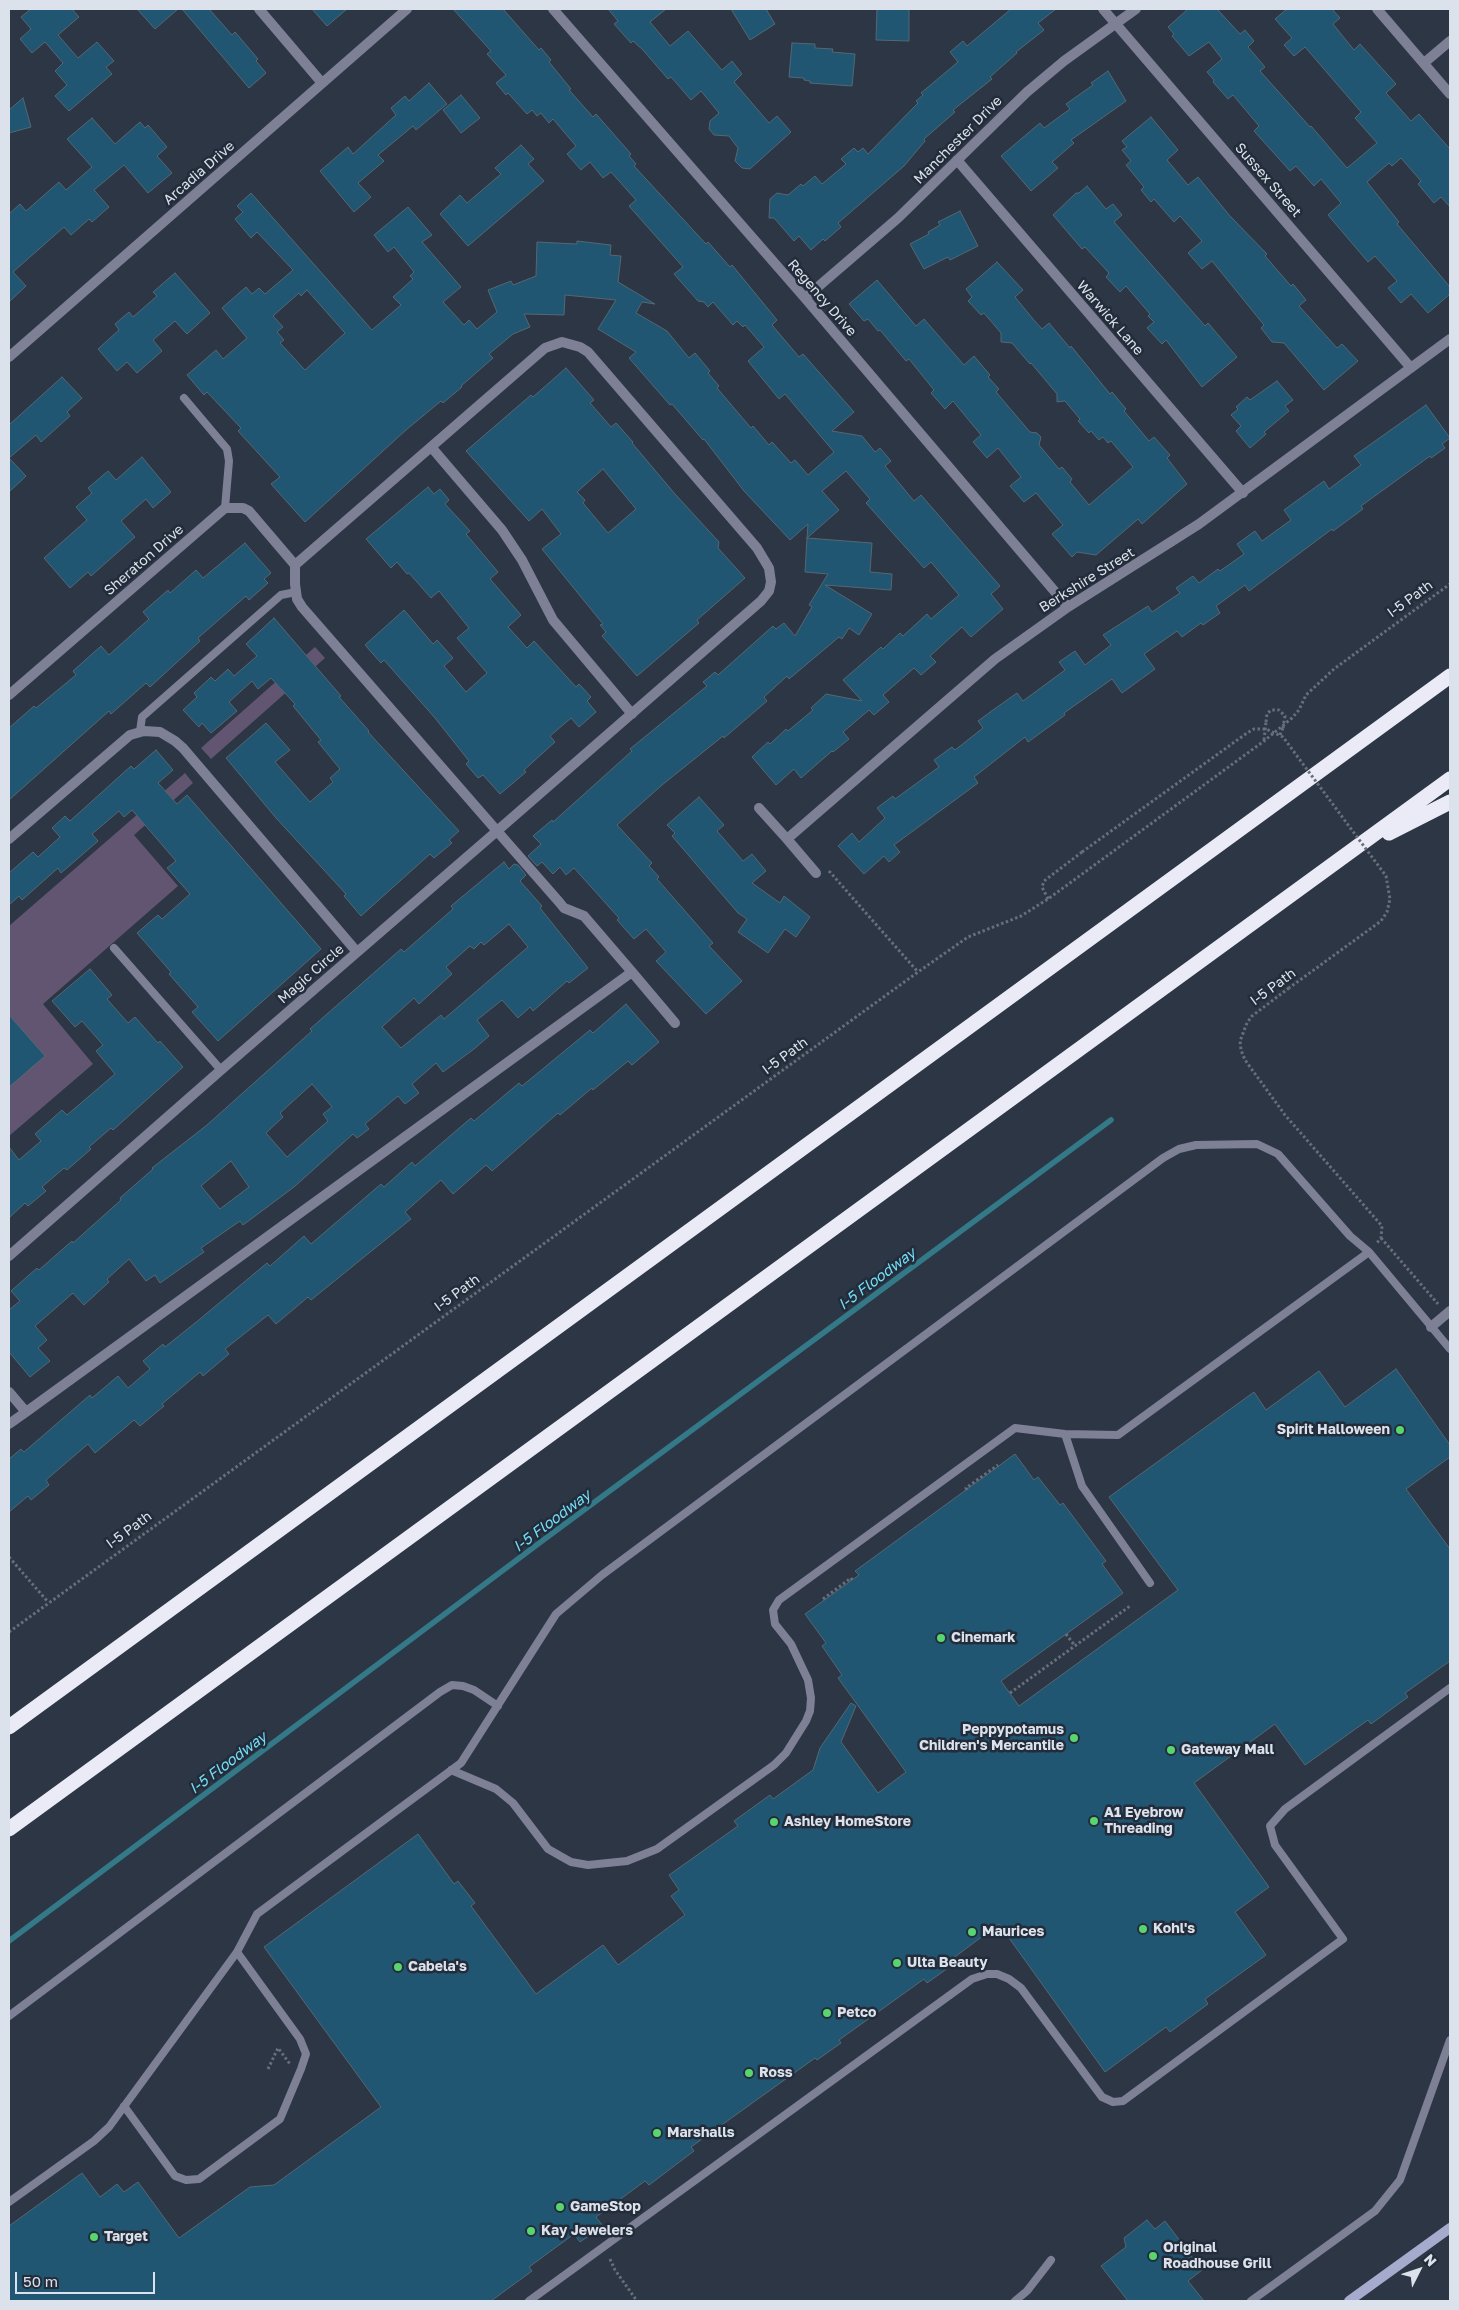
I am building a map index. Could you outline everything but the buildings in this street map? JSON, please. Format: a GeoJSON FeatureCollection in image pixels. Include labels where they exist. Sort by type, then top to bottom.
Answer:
{"type":"FeatureCollection","features":[{"type":"Feature","properties":{"kind":"highway"},"geometry":{"type":"LineString","coordinates":[[9,1727],[1450,676]]}},
{"type":"Feature","properties":{"kind":"highway"},"geometry":{"type":"LineString","coordinates":[[9,1829],[1450,779]]}},
{"type":"Feature","properties":{"kind":"highway"},"geometry":{"type":"LineString","coordinates":[[1347,854],[1450,802]]}},
{"type":"Feature","properties":{"kind":"main road"},"geometry":{"type":"LineString","coordinates":[[1348,2301],[1450,2228]]}},
{"type":"Feature","properties":{"kind":"street"},"geometry":{"type":"LineString","coordinates":[[259,9],[322,82]]}},
{"type":"Feature","properties":{"kind":"street","name":"Arcadia Drive"},"geometry":{"type":"LineString","coordinates":[[9,357],[407,9]]}},
{"type":"Feature","properties":{"kind":"street","name":"Regency Drive"},"geometry":{"type":"LineString","coordinates":[[553,9],[804,298],[1068,607]]}},
{"type":"Feature","properties":{"kind":"street","name":"Sussex Street"},"geometry":{"type":"LineString","coordinates":[[1103,9],[1411,368]]}},
{"type":"Feature","properties":{"kind":"street","name":"Manchester Drive"},"geometry":{"type":"LineString","coordinates":[[804,298],[898,218],[1039,81],[1136,9]]}},
{"type":"Feature","properties":{"kind":"street"},"geometry":{"type":"LineString","coordinates":[[1377,9],[1450,94]]}},
{"type":"Feature","properties":{"kind":"street"},"geometry":{"type":"LineString","coordinates":[[1424,63],[1450,41]]}},
{"type":"Feature","properties":{"kind":"street","name":"Warwick Lane"},"geometry":{"type":"LineString","coordinates":[[957,160],[1243,493]]}},
{"type":"Feature","properties":{"kind":"street","name":"Berkshire Street"},"geometry":{"type":"LineString","coordinates":[[787,840],[966,681],[1068,607],[1171,543],[1243,493],[1450,338]]}},
{"type":"Feature","properties":{"kind":"street","name":"Magic Circle"},"geometry":{"type":"LineString","coordinates":[[9,1256],[761,601],[769,591],[771,582],[769,568],[757,548],[588,352],[571,343],[554,343],[545,348],[295,565]]}},
{"type":"Feature","properties":{"kind":"street"},"geometry":{"type":"LineString","coordinates":[[432,448],[492,517],[512,544],[553,620],[632,714]]}},
{"type":"Feature","properties":{"kind":"street"},"geometry":{"type":"LineString","coordinates":[[225,508],[243,508],[249,511],[295,565],[296,592],[302,607],[560,904],[564,908],[584,916],[675,1023]]}},
{"type":"Feature","properties":{"kind":"street","name":"Sheraton Drive"},"geometry":{"type":"LineString","coordinates":[[9,695],[225,508]]}},
{"type":"Feature","properties":{"kind":"street"},"geometry":{"type":"LineString","coordinates":[[9,840],[125,740],[140,731],[160,732],[175,741],[357,952]]}},
{"type":"Feature","properties":{"kind":"street"},"geometry":{"type":"LineString","coordinates":[[759,808],[816,873]]}},
{"type":"Feature","properties":{"kind":"street"},"geometry":{"type":"LineString","coordinates":[[9,1424],[632,972]]}},
{"type":"Feature","properties":{"kind":"street"},"geometry":{"type":"LineString","coordinates":[[1431,1327],[1448,1312]]}},
{"type":"Feature","properties":{"kind":"street"},"geometry":{"type":"LineString","coordinates":[[9,1392],[26,1412]]}},
{"type":"Feature","properties":{"kind":"lane"},"geometry":{"type":"LineString","coordinates":[[184,398],[226,449],[229,461],[225,508]]}},
{"type":"Feature","properties":{"kind":"lane"},"geometry":{"type":"LineString","coordinates":[[140,731],[142,716],[281,595],[296,592]]}},
{"type":"Feature","properties":{"kind":"lane"},"geometry":{"type":"LineString","coordinates":[[114,948],[221,1070]]}},
{"type":"Feature","properties":{"kind":"lane"},"geometry":{"type":"LineString","coordinates":[[9,2202],[94,2141],[108,2127],[237,1952],[257,1914],[461,1763],[556,1614],[602,1575],[1156,1163],[1179,1149],[1196,1145],[1257,1144],[1278,1154],[1350,1236],[1369,1252],[1450,1349]]}},
{"type":"Feature","properties":{"kind":"lane"},"geometry":{"type":"LineString","coordinates":[[451,1770],[496,1789],[513,1803],[548,1849],[571,1862],[594,1865],[628,1860],[657,1849],[774,1765],[786,1753],[806,1721],[810,1711],[811,1698],[808,1680],[791,1644],[775,1624],[772,1610],[779,1600],[1015,1428],[1065,1434],[1118,1435],[1369,1252]]}},
{"type":"Feature","properties":{"kind":"lane"},"geometry":{"type":"LineString","coordinates":[[1065,1434],[1082,1486],[1150,1583]]}},
{"type":"Feature","properties":{"kind":"lane"},"geometry":{"type":"LineString","coordinates":[[9,2016],[440,1692],[452,1685],[464,1686],[474,1690],[498,1706]]}},
{"type":"Feature","properties":{"kind":"lane"},"geometry":{"type":"LineString","coordinates":[[529,2301],[972,1979],[987,1974],[1003,1977],[1021,1988],[1102,2097],[1113,2102],[1123,2102],[1344,1939],[1274,1845],[1270,1826],[1285,1809],[1450,1688]]}},
{"type":"Feature","properties":{"kind":"lane"},"geometry":{"type":"LineString","coordinates":[[124,2106],[175,2176],[186,2180],[199,2179],[280,2120],[306,2054],[300,2039],[237,1952]]}},
{"type":"Feature","properties":{"kind":"lane"},"geometry":{"type":"LineString","coordinates":[[1251,2301],[1375,2211],[1400,2180],[1450,2040]]}},
{"type":"Feature","properties":{"kind":"lane"},"geometry":{"type":"LineString","coordinates":[[1015,2301],[1027,2291],[1051,2260]]}},
{"type":"Feature","properties":{"kind":"path","name":"I-5 Path"},"geometry":{"type":"LineString","coordinates":[[9,1632],[918,972],[968,937],[1021,916],[1048,899],[1264,741],[1292,718],[1299,710],[1306,695],[1334,669],[1450,584]]}},
{"type":"Feature","properties":{"kind":"path"},"geometry":{"type":"LineString","coordinates":[[1048,899],[1042,887],[1044,881],[1254,729],[1266,729],[1280,735],[1286,719],[1281,711],[1272,710],[1267,714],[1266,722],[1264,741]]}},
{"type":"Feature","properties":{"kind":"path","name":"I-5 Path"},"geometry":{"type":"LineString","coordinates":[[1280,735],[1287,740],[1386,876],[1390,899],[1387,912],[1381,921],[1252,1016],[1247,1022],[1240,1041],[1244,1060],[1285,1115],[1382,1226],[1381,1238],[1448,1312]]}},
{"type":"Feature","properties":{"kind":"path"},"geometry":{"type":"LineString","coordinates":[[827,869],[918,972]]}},
{"type":"Feature","properties":{"kind":"path"},"geometry":{"type":"LineString","coordinates":[[967,1490],[966,1488],[998,1465]]}},
{"type":"Feature","properties":{"kind":"path"},"geometry":{"type":"LineString","coordinates":[[9,1557],[48,1602]]}},
{"type":"Feature","properties":{"kind":"path"},"geometry":{"type":"LineString","coordinates":[[823,1599],[851,1578],[852,1580]]}},
{"type":"Feature","properties":{"kind":"path"},"geometry":{"type":"LineString","coordinates":[[1010,1693],[1130,1606]]}},
{"type":"Feature","properties":{"kind":"path"},"geometry":{"type":"LineString","coordinates":[[1066,1634],[1075,1646]]}},
{"type":"Feature","properties":{"kind":"path"},"geometry":{"type":"LineString","coordinates":[[268,2069],[278,2048],[290,2064]]}},
{"type":"Feature","properties":{"kind":"path"},"geometry":{"type":"LineString","coordinates":[[610,2259],[615,2270],[637,2301]]}},
{"type":"Feature","properties":{"kind":"shaded area"},"geometry":{"type":"Polygon","coordinates":[[[315,647],[325,658],[211,759],[201,748],[315,647]]]}},
{"type":"Feature","properties":{"kind":"shaded area"},"geometry":{"type":"Polygon","coordinates":[[[185,773],[193,783],[134,835],[178,886],[43,1004],[93,1064],[9,1136],[9,926],[185,773]]]}},
{"type":"Feature","properties":{"kind":"waterway","name":"I-5 Floodway"},"geometry":{"type":"LineString","coordinates":[[9,1941],[542,1541],[1111,1120]]}},
{"type":"Feature","properties":{"kind":"place","name":"Spirit Halloween"},"geometry":{"type":"Point","coordinates":[1400,1430]}},
{"type":"Feature","properties":{"kind":"place","name":"Cinemark"},"geometry":{"type":"Point","coordinates":[941,1638]}},
{"type":"Feature","properties":{"kind":"place","name":"Peppypotamus Children's Mercantile"},"geometry":{"type":"Point","coordinates":[1074,1738]}},
{"type":"Feature","properties":{"kind":"place","name":"Gateway Mall"},"geometry":{"type":"Point","coordinates":[1171,1750]}},
{"type":"Feature","properties":{"kind":"place","name":"A1 Eyebrow Threading"},"geometry":{"type":"Point","coordinates":[1094,1821]}},
{"type":"Feature","properties":{"kind":"place","name":"Ashley HomeStore"},"geometry":{"type":"Point","coordinates":[774,1822]}},
{"type":"Feature","properties":{"kind":"place","name":"Kohl's"},"geometry":{"type":"Point","coordinates":[1143,1929]}},
{"type":"Feature","properties":{"kind":"place","name":"Maurices"},"geometry":{"type":"Point","coordinates":[972,1932]}},
{"type":"Feature","properties":{"kind":"place","name":"Ulta Beauty"},"geometry":{"type":"Point","coordinates":[897,1963]}},
{"type":"Feature","properties":{"kind":"place","name":"Cabela's"},"geometry":{"type":"Point","coordinates":[398,1967]}},
{"type":"Feature","properties":{"kind":"place","name":"Petco"},"geometry":{"type":"Point","coordinates":[827,2013]}},
{"type":"Feature","properties":{"kind":"place","name":"Ross"},"geometry":{"type":"Point","coordinates":[749,2073]}},
{"type":"Feature","properties":{"kind":"place","name":"Marshalls"},"geometry":{"type":"Point","coordinates":[657,2133]}},
{"type":"Feature","properties":{"kind":"place","name":"GameStop"},"geometry":{"type":"Point","coordinates":[560,2207]}},
{"type":"Feature","properties":{"kind":"place","name":"Kay Jewelers"},"geometry":{"type":"Point","coordinates":[531,2231]}},
{"type":"Feature","properties":{"kind":"place","name":"Target"},"geometry":{"type":"Point","coordinates":[94,2237]}},
{"type":"Feature","properties":{"kind":"place","name":"Original Roadhouse Grill"},"geometry":{"type":"Point","coordinates":[1153,2256]}}]}
